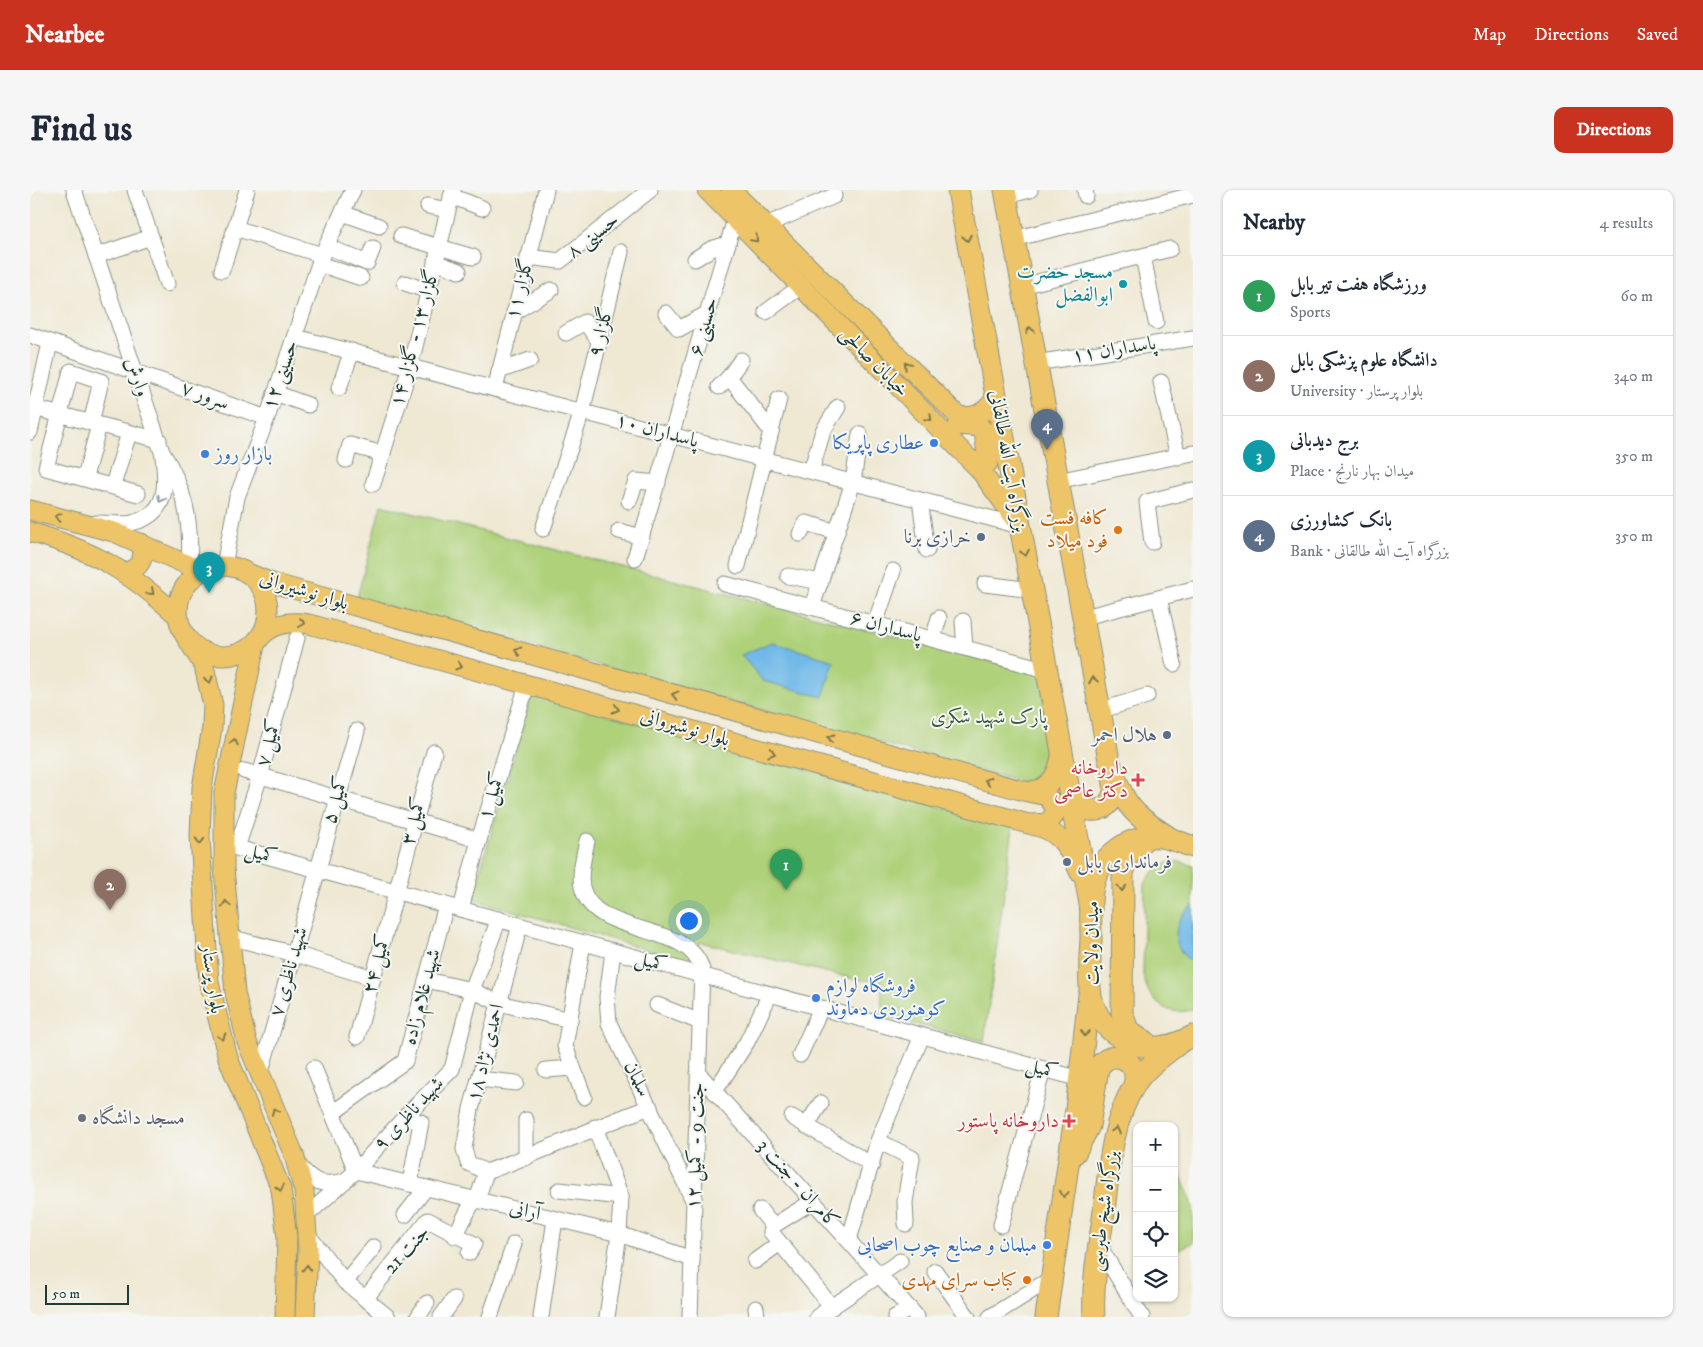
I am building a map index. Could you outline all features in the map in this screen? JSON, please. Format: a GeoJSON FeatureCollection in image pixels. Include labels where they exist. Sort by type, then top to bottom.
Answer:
{"type":"FeatureCollection","features":[{"type":"Feature","properties":{"kind":"highway","name":"بزرگراه آیت الله طالقانی"},"geometry":{"type":"LineString","coordinates":[[958,190],[1091,909]]}},
{"type":"Feature","properties":{"kind":"highway"},"geometry":{"type":"LineString","coordinates":[[1005,193],[1081,618],[1115,789],[1112,799],[1106,807],[1096,810],[1081,808],[1074,800],[1069,787]]}},
{"type":"Feature","properties":{"kind":"highway"},"geometry":{"type":"LineString","coordinates":[[1109,760],[1122,796],[1129,808],[1142,820],[1173,841]]}},
{"type":"Feature","properties":{"kind":"highway"},"geometry":{"type":"LineString","coordinates":[[1173,841],[1144,841],[1130,851],[1123,870],[1122,1014],[1128,1030],[1138,1038],[1151,1043],[1183,1040]]}},
{"type":"Feature","properties":{"kind":"highway","name":"میدان ولایت"},"geometry":{"type":"LineString","coordinates":[[1173,841],[1129,842],[1105,860],[1094,880],[1091,909],[1090,984],[1093,1004],[1098,1015],[1116,1035],[1126,1041],[1145,1047],[1183,1040]]}},
{"type":"Feature","properties":{"kind":"highway","name":"بزرگراه شیخ طبرسی"},"geometry":{"type":"LineString","coordinates":[[1046,1317],[1080,1080],[1090,984]]}},
{"type":"Feature","properties":{"kind":"highway","name":"بزرگراه شیخ طبرسی"},"geometry":{"type":"LineString","coordinates":[[1094,1317],[1094,1283],[1116,1132],[1121,1112],[1134,1085],[1151,1066],[1183,1040]]}},
{"type":"Feature","properties":{"kind":"highway"},"geometry":{"type":"LineString","coordinates":[[1068,1166],[1089,1126],[1098,1068],[1101,1064],[1114,1056],[1125,1058],[1134,1067],[1136,1073],[1134,1085]]}},
{"type":"Feature","properties":{"kind":"highway"},"geometry":{"type":"LineString","coordinates":[[1080,1317],[1094,1283]]}},
{"type":"Feature","properties":{"kind":"main road"},"geometry":{"type":"LineString","coordinates":[[707,190],[729,196]]}},
{"type":"Feature","properties":{"kind":"main road","name":"خیابان صالحی"},"geometry":{"type":"LineString","coordinates":[[729,196],[735,219],[968,458],[993,486],[1020,526]]}},
{"type":"Feature","properties":{"kind":"main road","name":"خیابان صالحی"},"geometry":{"type":"LineString","coordinates":[[729,196],[766,225],[957,415],[965,417],[982,413],[991,406],[996,397]]}},
{"type":"Feature","properties":{"kind":"main road"},"geometry":{"type":"LineString","coordinates":[[939,397],[959,426],[980,427],[984,431],[988,463],[981,465],[968,458]]}},
{"type":"Feature","properties":{"kind":"main road"},"geometry":{"type":"LineString","coordinates":[[30,510],[114,532],[195,568],[224,566],[246,572],[262,588],[267,602],[266,625],[258,638],[240,652],[218,656],[197,648],[186,637],[178,616],[142,584],[125,572],[90,552],[30,532]]}},
{"type":"Feature","properties":{"kind":"main road"},"geometry":{"type":"LineString","coordinates":[[125,572],[139,566],[143,559],[144,551],[141,543]]}},
{"type":"Feature","properties":{"kind":"main road"},"geometry":{"type":"LineString","coordinates":[[178,616],[182,593],[195,568]]}},
{"type":"Feature","properties":{"kind":"main road","name":"بلوار نوشیروانی"},"geometry":{"type":"LineString","coordinates":[[246,572],[272,583],[1046,796],[1055,807],[1054,816],[1047,823],[1027,824]]}},
{"type":"Feature","properties":{"kind":"main road","name":"بلوار نوشیروانی"},"geometry":{"type":"LineString","coordinates":[[258,638],[278,624],[298,622],[1027,824],[1050,831],[1060,838],[1068,848],[1086,885]]}},
{"type":"Feature","properties":{"kind":"main road","name":"بلوار پرستار"},"geometry":{"type":"LineString","coordinates":[[186,637],[204,666],[213,705],[212,727],[202,788],[200,845],[209,984],[228,1058],[281,1189],[287,1238],[284,1317]]}},
{"type":"Feature","properties":{"kind":"main road","name":"بلوار پرستار"},"geometry":{"type":"LineString","coordinates":[[258,638],[224,793],[230,846],[229,937],[234,993],[247,1042],[297,1164],[307,1215],[305,1317]]}},
{"type":"Feature","properties":{"kind":"main road"},"geometry":{"type":"LineString","coordinates":[[1024,791],[1036,791],[1050,781],[1060,766],[1062,750]]}},
{"type":"Feature","properties":{"kind":"street","name":"وارش"},"geometry":{"type":"LineString","coordinates":[[74,190],[160,446],[175,473],[184,495],[195,568]]}},
{"type":"Feature","properties":{"kind":"street"},"geometry":{"type":"LineString","coordinates":[[135,190],[167,284]]}},
{"type":"Feature","properties":{"kind":"street"},"geometry":{"type":"LineString","coordinates":[[222,270],[247,190]]}},
{"type":"Feature","properties":{"kind":"street","name":"حسینی ۱۲"},"geometry":{"type":"LineString","coordinates":[[224,566],[233,507],[267,418],[322,255],[353,190]]}},
{"type":"Feature","properties":{"kind":"street","name":"گلزار ١١"},"geometry":{"type":"LineString","coordinates":[[495,389],[546,190]]}},
{"type":"Feature","properties":{"kind":"street","name":"حسینی ۸"},"geometry":{"type":"LineString","coordinates":[[528,257],[560,262],[650,190]]}},
{"type":"Feature","properties":{"kind":"street"},"geometry":{"type":"LineString","coordinates":[[1005,193],[1030,190]]}},
{"type":"Feature","properties":{"kind":"street"},"geometry":{"type":"LineString","coordinates":[[1013,239],[1193,195]]}},
{"type":"Feature","properties":{"kind":"street"},"geometry":{"type":"LineString","coordinates":[[766,225],[834,196]]}},
{"type":"Feature","properties":{"kind":"street"},"geometry":{"type":"LineString","coordinates":[[428,206],[451,199],[482,208]]}},
{"type":"Feature","properties":{"kind":"street","name":"گلزار ۱۳ - گلزار ۱۴"},"geometry":{"type":"LineString","coordinates":[[374,484],[410,367],[451,199]]}},
{"type":"Feature","properties":{"kind":"street"},"geometry":{"type":"LineString","coordinates":[[342,213],[379,226]]}},
{"type":"Feature","properties":{"kind":"street","name":"حسینی ۶"},"geometry":{"type":"LineString","coordinates":[[635,558],[673,435],[735,219]]}},
{"type":"Feature","properties":{"kind":"street"},"geometry":{"type":"LineString","coordinates":[[235,228],[322,255],[367,263],[373,248]]}},
{"type":"Feature","properties":{"kind":"street"},"geometry":{"type":"LineString","coordinates":[[401,236],[473,257]]}},
{"type":"Feature","properties":{"kind":"street"},"geometry":{"type":"LineString","coordinates":[[96,256],[151,237]]}},
{"type":"Feature","properties":{"kind":"street"},"geometry":{"type":"LineString","coordinates":[[695,259],[711,249],[728,244]]}},
{"type":"Feature","properties":{"kind":"street"},"geometry":{"type":"LineString","coordinates":[[1022,286],[1170,249]]}},
{"type":"Feature","properties":{"kind":"street","name":"گلزار ٩"},"geometry":{"type":"LineString","coordinates":[[544,529],[582,412],[621,252]]}},
{"type":"Feature","properties":{"kind":"street"},"geometry":{"type":"LineString","coordinates":[[322,255],[361,278]]}},
{"type":"Feature","properties":{"kind":"street"},"geometry":{"type":"LineString","coordinates":[[1143,256],[1156,322]]}},
{"type":"Feature","properties":{"kind":"street"},"geometry":{"type":"LineString","coordinates":[[435,262],[459,271]]}},
{"type":"Feature","properties":{"kind":"street"},"geometry":{"type":"LineString","coordinates":[[405,283],[428,292]]}},
{"type":"Feature","properties":{"kind":"street"},"geometry":{"type":"LineString","coordinates":[[766,312],[800,287]]}},
{"type":"Feature","properties":{"kind":"street"},"geometry":{"type":"LineString","coordinates":[[514,312],[551,290]]}},
{"type":"Feature","properties":{"kind":"street"},"geometry":{"type":"LineString","coordinates":[[666,314],[679,329],[708,313]]}},
{"type":"Feature","properties":{"kind":"street"},"geometry":{"type":"LineString","coordinates":[[566,333],[586,322],[599,341]]}},
{"type":"Feature","properties":{"kind":"street","name":"سرور ۷"},"geometry":{"type":"LineString","coordinates":[[30,335],[267,418]]}},
{"type":"Feature","properties":{"kind":"street","name":"پاسداران ١٠"},"geometry":{"type":"LineString","coordinates":[[294,337],[1020,526]]}},
{"type":"Feature","properties":{"kind":"street","name":"پاسداران ١١"},"geometry":{"type":"LineString","coordinates":[[1036,362],[1193,338]]}},
{"type":"Feature","properties":{"kind":"street"},"geometry":{"type":"LineString","coordinates":[[30,432],[33,408],[50,343]]}},
{"type":"Feature","properties":{"kind":"street"},"geometry":{"type":"LineString","coordinates":[[339,388],[352,351]]}},
{"type":"Feature","properties":{"kind":"street"},"geometry":{"type":"LineString","coordinates":[[499,371],[530,360]]}},
{"type":"Feature","properties":{"kind":"street"},"geometry":{"type":"LineString","coordinates":[[741,360],[724,382],[771,432]]}},
{"type":"Feature","properties":{"kind":"street"},"geometry":{"type":"LineString","coordinates":[[85,477],[102,381],[71,371],[46,468],[85,477],[138,494]]}},
{"type":"Feature","properties":{"kind":"street"},"geometry":{"type":"LineString","coordinates":[[1161,382],[1178,456]]}},
{"type":"Feature","properties":{"kind":"street"},"geometry":{"type":"LineString","coordinates":[[275,393],[308,405]]}},
{"type":"Feature","properties":{"kind":"street"},"geometry":{"type":"LineString","coordinates":[[738,566],[779,399]]}},
{"type":"Feature","properties":{"kind":"street"},"geometry":{"type":"LineString","coordinates":[[811,471],[823,431],[838,407]]}},
{"type":"Feature","properties":{"kind":"street"},"geometry":{"type":"LineString","coordinates":[[33,408],[129,432],[160,446],[163,499],[150,514],[132,523],[80,523]]}},
{"type":"Feature","properties":{"kind":"street"},"geometry":{"type":"LineString","coordinates":[[113,485],[129,432]]}},
{"type":"Feature","properties":{"kind":"street"},"geometry":{"type":"LineString","coordinates":[[812,608],[853,482],[860,434]]}},
{"type":"Feature","properties":{"kind":"street"},"geometry":{"type":"LineString","coordinates":[[346,460],[350,444],[383,454]]}},
{"type":"Feature","properties":{"kind":"street"},"geometry":{"type":"LineString","coordinates":[[1057,481],[1193,453]]}},
{"type":"Feature","properties":{"kind":"street"},"geometry":{"type":"LineString","coordinates":[[629,502],[636,480],[658,483]]}},
{"type":"Feature","properties":{"kind":"street"},"geometry":{"type":"LineString","coordinates":[[1152,542],[1147,502],[1193,490]]}},
{"type":"Feature","properties":{"kind":"street"},"geometry":{"type":"LineString","coordinates":[[920,500],[927,550]]}},
{"type":"Feature","properties":{"kind":"street"},"geometry":{"type":"LineString","coordinates":[[800,534],[806,523],[837,532]]}},
{"type":"Feature","properties":{"kind":"street"},"geometry":{"type":"LineString","coordinates":[[619,531],[642,537]]}},
{"type":"Feature","properties":{"kind":"street"},"geometry":{"type":"LineString","coordinates":[[875,624],[893,571]]}},
{"type":"Feature","properties":{"kind":"street"},"geometry":{"type":"LineString","coordinates":[[788,576],[821,582]]}},
{"type":"Feature","properties":{"kind":"street","name":"پاسداران ۶"},"geometry":{"type":"LineString","coordinates":[[725,584],[1047,670]]}},
{"type":"Feature","properties":{"kind":"street"},"geometry":{"type":"LineString","coordinates":[[985,584],[1032,590]]}},
{"type":"Feature","properties":{"kind":"street"},"geometry":{"type":"LineString","coordinates":[[1081,618],[1193,589]]}},
{"type":"Feature","properties":{"kind":"street"},"geometry":{"type":"LineString","coordinates":[[1159,598],[1174,664]]}},
{"type":"Feature","properties":{"kind":"street"},"geometry":{"type":"LineString","coordinates":[[933,639],[939,618]]}},
{"type":"Feature","properties":{"kind":"street"},"geometry":{"type":"LineString","coordinates":[[963,621],[965,648]]}},
{"type":"Feature","properties":{"kind":"street","name":"کمیل ۷"},"geometry":{"type":"LineString","coordinates":[[230,846],[260,776],[297,638]]}},
{"type":"Feature","properties":{"kind":"street","name":"کمیل ۱"},"geometry":{"type":"LineString","coordinates":[[461,909],[479,840],[527,685]]}},
{"type":"Feature","properties":{"kind":"street"},"geometry":{"type":"LineString","coordinates":[[1099,711],[1147,696]]}},
{"type":"Feature","properties":{"kind":"street","name":"کمیل ۵"},"geometry":{"type":"LineString","coordinates":[[318,870],[356,731]]}},
{"type":"Feature","properties":{"kind":"street","name":"کمیل ۳"},"geometry":{"type":"LineString","coordinates":[[396,891],[434,752]]}},
{"type":"Feature","properties":{"kind":"street"},"geometry":{"type":"LineString","coordinates":[[244,771],[479,840]]}},
{"type":"Feature","properties":{"kind":"street"},"geometry":{"type":"LineString","coordinates":[[587,841],[582,884],[590,901],[600,911],[623,923],[674,940],[688,948],[696,954],[702,975]]}},
{"type":"Feature","properties":{"kind":"street","name":"کمیل"},"geometry":{"type":"LineString","coordinates":[[230,846],[1080,1080]]}},
{"type":"Feature","properties":{"kind":"street","name":"شهید ناظری ۷"},"geometry":{"type":"LineString","coordinates":[[260,1075],[318,870]]}},
{"type":"Feature","properties":{"kind":"street","name":"کمیل ۲۴"},"geometry":{"type":"LineString","coordinates":[[357,1037],[396,891]]}},
{"type":"Feature","properties":{"kind":"street","name":"شهید غلام زاده"},"geometry":{"type":"LineString","coordinates":[[334,1112],[405,1060],[446,905]]}},
{"type":"Feature","properties":{"kind":"street","name":"شهید ناظری ۹"},"geometry":{"type":"LineString","coordinates":[[307,1215],[351,1176],[452,1069],[472,990],[499,920]]}},
{"type":"Feature","properties":{"kind":"street","name":"احمدی نژاد ۱۸"},"geometry":{"type":"LineString","coordinates":[[486,1172],[468,1163],[464,1149],[479,1080],[520,925]]}},
{"type":"Feature","properties":{"kind":"street"},"geometry":{"type":"LineString","coordinates":[[229,937],[295,954],[373,978]]}},
{"type":"Feature","properties":{"kind":"street"},"geometry":{"type":"LineString","coordinates":[[583,943],[565,1046],[584,1097]]}},
{"type":"Feature","properties":{"kind":"street","name":"سلمان"},"geometry":{"type":"LineString","coordinates":[[614,951],[607,996],[609,1023],[694,1201]]}},
{"type":"Feature","properties":{"kind":"street","name":"جنت 9 - کمیل ۱۲"},"geometry":{"type":"LineString","coordinates":[[690,1317],[702,975]]}},
{"type":"Feature","properties":{"kind":"street"},"geometry":{"type":"LineString","coordinates":[[426,980],[472,990],[499,1003],[570,1020]]}},
{"type":"Feature","properties":{"kind":"street"},"geometry":{"type":"LineString","coordinates":[[715,1091],[747,1042],[770,994]]}},
{"type":"Feature","properties":{"kind":"street"},"geometry":{"type":"LineString","coordinates":[[657,1005],[700,1022]]}},
{"type":"Feature","properties":{"kind":"street"},"geometry":{"type":"LineString","coordinates":[[800,1054],[821,1008]]}},
{"type":"Feature","properties":{"kind":"street"},"geometry":{"type":"LineString","coordinates":[[848,1240],[878,1141],[922,1036]]}},
{"type":"Feature","properties":{"kind":"street"},"geometry":{"type":"LineString","coordinates":[[314,1068],[334,1112],[351,1176]]}},
{"type":"Feature","properties":{"kind":"street"},"geometry":{"type":"LineString","coordinates":[[546,1070],[573,1068]]}},
{"type":"Feature","properties":{"kind":"street"},"geometry":{"type":"LineString","coordinates":[[1001,1225],[1043,1069]]}},
{"type":"Feature","properties":{"kind":"street","name":"کامران - جنت 3"},"geometry":{"type":"LineString","coordinates":[[698,1073],[913,1313]]}},
{"type":"Feature","properties":{"kind":"street"},"geometry":{"type":"LineString","coordinates":[[479,1080],[516,1083]]}},
{"type":"Feature","properties":{"kind":"street"},"geometry":{"type":"LineString","coordinates":[[806,1126],[821,1103]]}},
{"type":"Feature","properties":{"kind":"street"},"geometry":{"type":"LineString","coordinates":[[455,1236],[471,1205],[477,1200],[486,1172],[526,1158],[595,1127],[650,1107]]}},
{"type":"Feature","properties":{"kind":"street"},"geometry":{"type":"LineString","coordinates":[[792,1117],[872,1165]]}},
{"type":"Feature","properties":{"kind":"street"},"geometry":{"type":"LineString","coordinates":[[404,1118],[421,1122],[410,1184]]}},
{"type":"Feature","properties":{"kind":"street"},"geometry":{"type":"LineString","coordinates":[[526,1120],[526,1158]]}},
{"type":"Feature","properties":{"kind":"street"},"geometry":{"type":"LineString","coordinates":[[595,1127],[621,1197],[619,1234],[607,1317]]}},
{"type":"Feature","properties":{"kind":"street"},"geometry":{"type":"LineString","coordinates":[[878,1141],[912,1158],[905,1202],[906,1224]]}},
{"type":"Feature","properties":{"kind":"street","name":"آرانی"},"geometry":{"type":"LineString","coordinates":[[297,1164],[310,1177],[320,1183],[330,1184],[351,1176],[410,1184],[619,1234],[692,1259]]}},
{"type":"Feature","properties":{"kind":"street"},"geometry":{"type":"LineString","coordinates":[[405,1215],[426,1188]]}},
{"type":"Feature","properties":{"kind":"street"},"geometry":{"type":"LineString","coordinates":[[559,1190],[621,1197]]}},
{"type":"Feature","properties":{"kind":"street"},"geometry":{"type":"LineString","coordinates":[[813,1201],[773,1226],[771,1232],[832,1307]]}},
{"type":"Feature","properties":{"kind":"street"},"geometry":{"type":"LineString","coordinates":[[760,1210],[773,1226]]}},
{"type":"Feature","properties":{"kind":"street"},"geometry":{"type":"LineString","coordinates":[[542,1317],[555,1219]]}},
{"type":"Feature","properties":{"kind":"street","name":"جنت 21"},"geometry":{"type":"LineString","coordinates":[[365,1299],[428,1220],[455,1236],[474,1244],[469,1253]]}},
{"type":"Feature","properties":{"kind":"street"},"geometry":{"type":"LineString","coordinates":[[308,1235],[345,1282],[388,1317]]}},
{"type":"Feature","properties":{"kind":"street"},"geometry":{"type":"LineString","coordinates":[[490,1317],[514,1244]]}},
{"type":"Feature","properties":{"kind":"street"},"geometry":{"type":"LineString","coordinates":[[755,1261],[780,1244]]}},
{"type":"Feature","properties":{"kind":"street"},"geometry":{"type":"LineString","coordinates":[[1099,1246],[1142,1317]]}},
{"type":"Feature","properties":{"kind":"street"},"geometry":{"type":"LineString","coordinates":[[345,1282],[374,1247]]}},
{"type":"Feature","properties":{"kind":"street"},"geometry":{"type":"LineString","coordinates":[[817,1317],[900,1262]]}},
{"type":"Feature","properties":{"kind":"street"},"geometry":{"type":"LineString","coordinates":[[935,1271],[968,1317]]}},
{"type":"Feature","properties":{"kind":"street"},"geometry":{"type":"LineString","coordinates":[[990,1317],[1052,1278]]}},
{"type":"Feature","properties":{"kind":"street"},"geometry":{"type":"LineString","coordinates":[[441,1317],[454,1299]]}},
{"type":"Feature","properties":{"kind":"street"},"geometry":{"type":"LineString","coordinates":[[418,1317],[427,1302]]}},
{"type":"Feature","properties":{"kind":"street"},"geometry":{"type":"LineString","coordinates":[[895,1317],[913,1313]]}},
{"type":"Feature","properties":{"kind":"green space","name":"پارک شهید شکری"},"geometry":{"type":"Polygon","coordinates":[[[381,505],[1040,674],[1050,742],[1035,786],[357,598],[381,505]]]}},
{"type":"Feature","properties":{"kind":"green space"},"geometry":{"type":"Polygon","coordinates":[[[536,695],[1013,827],[984,1041],[882,1016],[881,981],[858,980],[700,942],[693,963],[472,899],[530,701],[536,695]]]}},
{"type":"Feature","properties":{"kind":"green space"},"geometry":{"type":"Polygon","coordinates":[[[1170,862],[1182,862],[1193,866],[1193,1009],[1183,1011],[1166,1009],[1159,1005],[1153,999],[1143,974],[1145,884],[1155,870],[1170,862]]]}},
{"type":"Feature","properties":{"kind":"green space"},"geometry":{"type":"Polygon","coordinates":[[[1178,1172],[1193,1205],[1193,1243],[1178,1249],[1178,1212],[1178,1172]]]}},
{"type":"Feature","properties":{"kind":"water"},"geometry":{"type":"Polygon","coordinates":[[[772,642],[834,661],[823,697],[763,681],[741,655],[772,642]]]}},
{"type":"Feature","properties":{"kind":"water"},"geometry":{"type":"Polygon","coordinates":[[[1193,906],[1193,962],[1185,957],[1180,950],[1176,934],[1180,918],[1193,906]]]}},
{"type":"Feature","properties":{"kind":"place","name":"مسجد حضرت ابوالفضل"},"geometry":{"type":"Point","coordinates":[1123,284]}},
{"type":"Feature","properties":{"kind":"place","name":"عطاری پاپریکا"},"geometry":{"type":"Point","coordinates":[934,443]}},
{"type":"Feature","properties":{"kind":"place","name":"بانک کشاورزی"},"geometry":{"type":"Point","coordinates":[1047,450]}},
{"type":"Feature","properties":{"kind":"place","name":"بازار روز"},"geometry":{"type":"Point","coordinates":[205,454]}},
{"type":"Feature","properties":{"kind":"place","name":"کافه فست فود میلاد"},"geometry":{"type":"Point","coordinates":[1118,530]}},
{"type":"Feature","properties":{"kind":"place","name":"خرازی برنا"},"geometry":{"type":"Point","coordinates":[981,537]}},
{"type":"Feature","properties":{"kind":"place","name":"برج دیدبانی"},"geometry":{"type":"Point","coordinates":[209,593]}},
{"type":"Feature","properties":{"kind":"place","name":"هلال احمر"},"geometry":{"type":"Point","coordinates":[1167,735]}},
{"type":"Feature","properties":{"kind":"place","name":"داروخانه دکتر عاصمی"},"geometry":{"type":"Point","coordinates":[1138,780]}},
{"type":"Feature","properties":{"kind":"place","name":"فرمانداری بابل"},"geometry":{"type":"Point","coordinates":[1067,862]}},
{"type":"Feature","properties":{"kind":"place","name":"ورزشگاه هفت تیر بابل"},"geometry":{"type":"Point","coordinates":[786,890]}},
{"type":"Feature","properties":{"kind":"place","name":"دانشگاه علوم پزشکی بابل"},"geometry":{"type":"Point","coordinates":[110,910]}},
{"type":"Feature","properties":{"kind":"place","name":"فروشگاه لوازم کوهنوردی دماوند"},"geometry":{"type":"Point","coordinates":[816,998]}},
{"type":"Feature","properties":{"kind":"place","name":"مسجد دانشگاه"},"geometry":{"type":"Point","coordinates":[82,1118]}},
{"type":"Feature","properties":{"kind":"place","name":"داروخانه پاستور"},"geometry":{"type":"Point","coordinates":[1069,1121]}},
{"type":"Feature","properties":{"kind":"place","name":"مبلمان و صنایع چوب اصحابی"},"geometry":{"type":"Point","coordinates":[1047,1245]}},
{"type":"Feature","properties":{"kind":"place","name":"کباب سرای مهدی"},"geometry":{"type":"Point","coordinates":[1027,1280]}}]}
